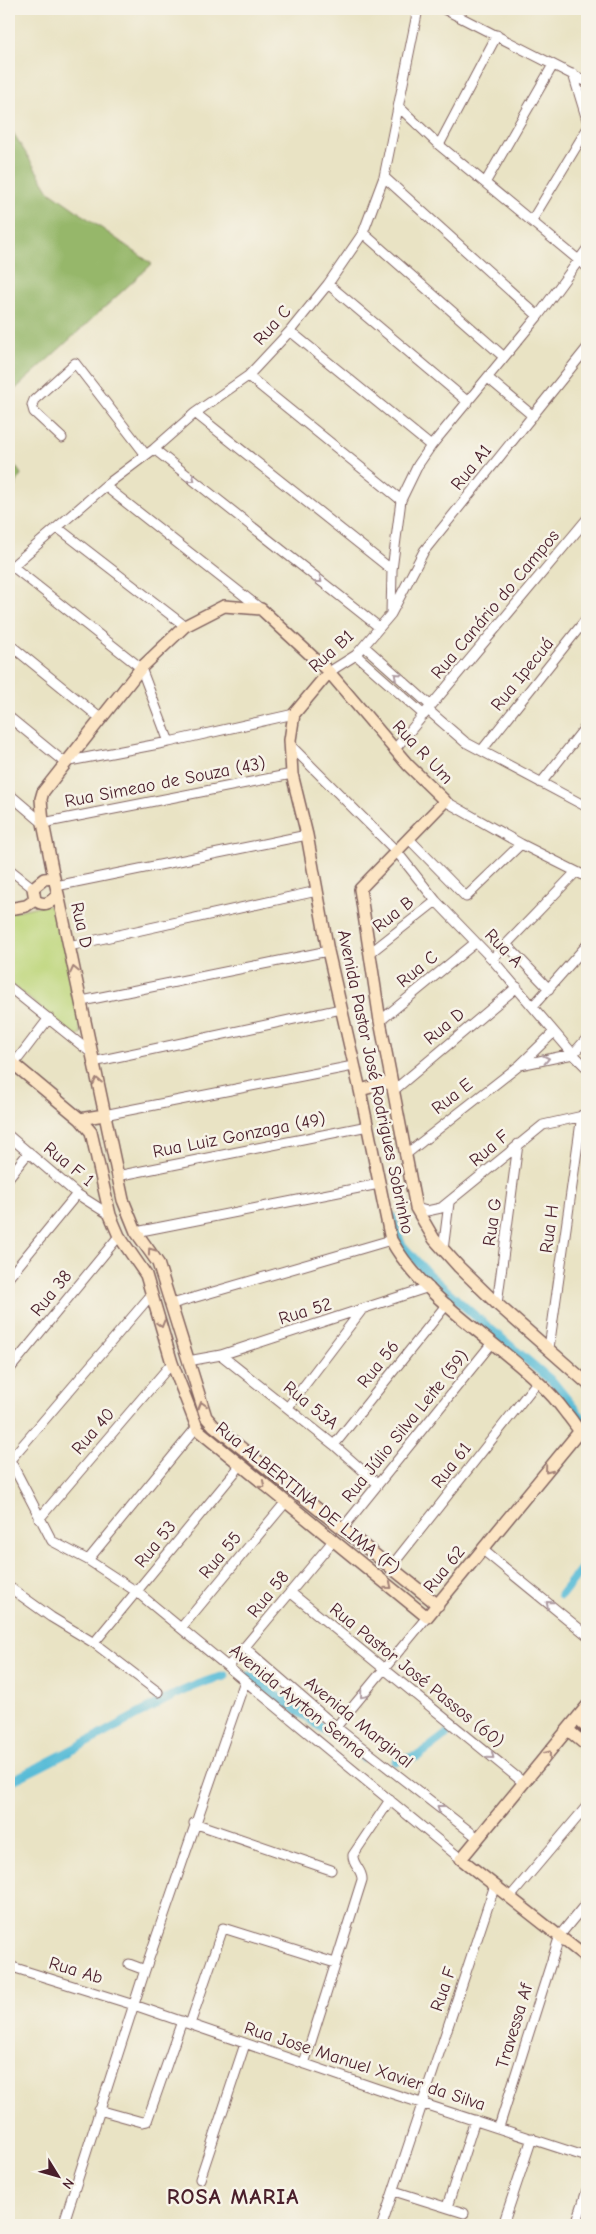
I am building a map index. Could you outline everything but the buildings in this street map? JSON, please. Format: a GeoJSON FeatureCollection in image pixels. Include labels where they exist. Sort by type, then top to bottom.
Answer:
{"type":"FeatureCollection","features":[{"type":"Feature","properties":{"kind":"street","name":"Rua C"},"geometry":{"type":"LineString","coordinates":[[10,568],[105,486],[150,452],[195,413],[248,376],[290,331],[328,284],[363,233],[384,177],[418,9]]}},
{"type":"Feature","properties":{"kind":"street"},"geometry":{"type":"LineString","coordinates":[[444,9],[587,82]]}},
{"type":"Feature","properties":{"kind":"street"},"geometry":{"type":"LineString","coordinates":[[439,145],[497,35]]}},
{"type":"Feature","properties":{"kind":"street"},"geometry":{"type":"LineString","coordinates":[[485,184],[553,65]]}},
{"type":"Feature","properties":{"kind":"street"},"geometry":{"type":"LineString","coordinates":[[573,74],[587,120]]}},
{"type":"Feature","properties":{"kind":"street"},"geometry":{"type":"LineString","coordinates":[[399,107],[439,145],[584,264]]}},
{"type":"Feature","properties":{"kind":"street"},"geometry":{"type":"LineString","coordinates":[[532,220],[587,129]]}},
{"type":"Feature","properties":{"kind":"street"},"geometry":{"type":"LineString","coordinates":[[384,177],[538,316]]}},
{"type":"Feature","properties":{"kind":"street"},"geometry":{"type":"LineString","coordinates":[[363,233],[504,357]]}},
{"type":"Feature","properties":{"kind":"street"},"geometry":{"type":"LineString","coordinates":[[391,614],[392,570],[402,500],[418,465],[504,357],[584,264],[587,249]]}},
{"type":"Feature","properties":{"kind":"street"},"geometry":{"type":"LineString","coordinates":[[328,284],[468,402]]}},
{"type":"Feature","properties":{"kind":"street"},"geometry":{"type":"LineString","coordinates":[[290,331],[432,446]]}},
{"type":"Feature","properties":{"kind":"street","name":"Rua A1"},"geometry":{"type":"LineString","coordinates":[[391,614],[424,551],[587,348]]}},
{"type":"Feature","properties":{"kind":"street"},"geometry":{"type":"LineString","coordinates":[[62,438],[34,412],[32,405],[34,400],[75,363],[150,452],[379,627]]}},
{"type":"Feature","properties":{"kind":"street"},"geometry":{"type":"LineString","coordinates":[[248,376],[402,500]]}},
{"type":"Feature","properties":{"kind":"street"},"geometry":{"type":"LineString","coordinates":[[488,378],[533,416]]}},
{"type":"Feature","properties":{"kind":"street"},"geometry":{"type":"LineString","coordinates":[[195,413],[392,570]]}},
{"type":"Feature","properties":{"kind":"street"},"geometry":{"type":"LineString","coordinates":[[105,486],[261,609]]}},
{"type":"Feature","properties":{"kind":"street","name":"Rua Canário do Campos"},"geometry":{"type":"LineString","coordinates":[[395,749],[587,519]]}},
{"type":"Feature","properties":{"kind":"street"},"geometry":{"type":"LineString","coordinates":[[58,528],[185,626]]}},
{"type":"Feature","properties":{"kind":"street"},"geometry":{"type":"LineString","coordinates":[[10,568],[141,668],[169,742]]}},
{"type":"Feature","properties":{"kind":"street","name":"Rua D"},"geometry":{"type":"LineString","coordinates":[[261,609],[224,606],[185,626],[141,668],[64,762],[41,795],[43,823],[125,1208],[136,1232],[155,1257],[172,1304],[188,1361],[208,1420],[438,1605]]}},
{"type":"Feature","properties":{"kind":"street","name":"Rua R Um"},"geometry":{"type":"LineString","coordinates":[[261,609],[330,672],[412,770],[445,801],[521,844],[584,876]]}},
{"type":"Feature","properties":{"kind":"street","name":"Rua B1"},"geometry":{"type":"LineString","coordinates":[[294,714],[330,672],[356,655],[391,614]]}},
{"type":"Feature","properties":{"kind":"street","name":"Rua Ipecuá"},"geometry":{"type":"LineString","coordinates":[[482,750],[587,618]]}},
{"type":"Feature","properties":{"kind":"street"},"geometry":{"type":"LineString","coordinates":[[9,644],[100,718]]}},
{"type":"Feature","properties":{"kind":"street"},"geometry":{"type":"LineString","coordinates":[[364,646],[455,736],[587,807]]}},
{"type":"Feature","properties":{"kind":"street"},"geometry":{"type":"LineString","coordinates":[[356,655],[428,710]]}},
{"type":"Feature","properties":{"kind":"street"},"geometry":{"type":"LineString","coordinates":[[9,717],[64,762],[169,742],[294,714]]}},
{"type":"Feature","properties":{"kind":"street","name":"Avenida Pastor José Rodrigues Sobrinho"},"geometry":{"type":"LineString","coordinates":[[294,714],[291,746],[292,774],[307,835],[328,952],[353,1066],[367,1088],[368,1126],[391,1240],[401,1257],[429,1288],[538,1381],[568,1414],[583,1436]]}},
{"type":"Feature","properties":{"kind":"street"},"geometry":{"type":"LineString","coordinates":[[541,783],[587,725]]}},
{"type":"Feature","properties":{"kind":"street","name":"Rua A"},"geometry":{"type":"LineString","coordinates":[[291,746],[397,852],[436,901],[492,959],[587,1068]]}},
{"type":"Feature","properties":{"kind":"street","name":"Rua Simeao de Souza (43)"},"geometry":{"type":"LineString","coordinates":[[43,823],[292,774]]}},
{"type":"Feature","properties":{"kind":"street"},"geometry":{"type":"LineString","coordinates":[[9,794],[43,823]]}},
{"type":"Feature","properties":{"kind":"street"},"geometry":{"type":"LineString","coordinates":[[397,852],[445,801]]}},
{"type":"Feature","properties":{"kind":"street"},"geometry":{"type":"LineString","coordinates":[[9,908],[26,906],[44,879],[56,886],[307,835]]}},
{"type":"Feature","properties":{"kind":"street"},"geometry":{"type":"LineString","coordinates":[[410,839],[463,896],[467,897],[521,844]]}},
{"type":"Feature","properties":{"kind":"street","name":"Avenida Pastor José Rodrigues Sobrinho"},"geometry":{"type":"LineString","coordinates":[[397,852],[360,887],[380,1021],[416,1208],[443,1250],[497,1304],[586,1378]]}},
{"type":"Feature","properties":{"kind":"street"},"geometry":{"type":"LineString","coordinates":[[9,869],[34,894],[49,903],[56,886]]}},
{"type":"Feature","properties":{"kind":"street"},"geometry":{"type":"LineString","coordinates":[[492,959],[506,944],[584,876]]}},
{"type":"Feature","properties":{"kind":"street"},"geometry":{"type":"LineString","coordinates":[[69,946],[317,891]]}},
{"type":"Feature","properties":{"kind":"street","name":"Rua B"},"geometry":{"type":"LineString","coordinates":[[370,953],[436,901]]}},
{"type":"Feature","properties":{"kind":"street","name":"Rua C"},"geometry":{"type":"LineString","coordinates":[[380,1021],[475,943]]}},
{"type":"Feature","properties":{"kind":"street"},"geometry":{"type":"LineString","coordinates":[[506,944],[549,989]]}},
{"type":"Feature","properties":{"kind":"street"},"geometry":{"type":"LineString","coordinates":[[532,1006],[587,945]]}},
{"type":"Feature","properties":{"kind":"street"},"geometry":{"type":"LineString","coordinates":[[82,1001],[328,952]]}},
{"type":"Feature","properties":{"kind":"street"},"geometry":{"type":"LineString","coordinates":[[9,987],[49,1018],[92,1057],[341,1009]]}},
{"type":"Feature","properties":{"kind":"street","name":"Rua D"},"geometry":{"type":"LineString","coordinates":[[392,1087],[517,987]]}},
{"type":"Feature","properties":{"kind":"street"},"geometry":{"type":"LineString","coordinates":[[11,1062],[49,1018]]}},
{"type":"Feature","properties":{"kind":"street","name":"Rua E"},"geometry":{"type":"LineString","coordinates":[[405,1155],[520,1065],[554,1032]]}},
{"type":"Feature","properties":{"kind":"street"},"geometry":{"type":"LineString","coordinates":[[573,1054],[587,1038]]}},
{"type":"Feature","properties":{"kind":"street","name":"Rua E"},"geometry":{"type":"LineString","coordinates":[[520,1065],[573,1054]]}},
{"type":"Feature","properties":{"kind":"street","name":"Rua ALBERTINA DE LIMA (F)"},"geometry":{"type":"LineString","coordinates":[[11,1062],[80,1119],[92,1136],[110,1215],[118,1236],[143,1269],[172,1363],[196,1428],[285,1503],[427,1617]]}},
{"type":"Feature","properties":{"kind":"street"},"geometry":{"type":"LineString","coordinates":[[80,1119],[353,1066]]}},
{"type":"Feature","properties":{"kind":"street"},"geometry":{"type":"LineString","coordinates":[[367,1088],[392,1087]]}},
{"type":"Feature","properties":{"kind":"street","name":"Rua F"},"geometry":{"type":"LineString","coordinates":[[416,1208],[434,1210],[449,1203],[543,1125],[585,1115]]}},
{"type":"Feature","properties":{"kind":"street","name":"Rua H"},"geometry":{"type":"LineString","coordinates":[[549,1348],[585,1115]]}},
{"type":"Feature","properties":{"kind":"street","name":"Rua Luiz Gonzaga (49)"},"geometry":{"type":"LineString","coordinates":[[117,1176],[368,1126]]}},
{"type":"Feature","properties":{"kind":"street","name":"Rua F 1"},"geometry":{"type":"LineString","coordinates":[[9,1136],[77,1194],[110,1215]]}},
{"type":"Feature","properties":{"kind":"street","name":"Rua G"},"geometry":{"type":"LineString","coordinates":[[497,1304],[518,1144]]}},
{"type":"Feature","properties":{"kind":"street"},"geometry":{"type":"LineString","coordinates":[[9,1177],[29,1152]]}},
{"type":"Feature","properties":{"kind":"street"},"geometry":{"type":"LineString","coordinates":[[136,1232],[379,1184]]}},
{"type":"Feature","properties":{"kind":"street"},"geometry":{"type":"LineString","coordinates":[[9,1277],[77,1194]]}},
{"type":"Feature","properties":{"kind":"street"},"geometry":{"type":"LineString","coordinates":[[443,1250],[449,1203]]}},
{"type":"Feature","properties":{"kind":"street","name":"Rua 38"},"geometry":{"type":"LineString","coordinates":[[9,1370],[118,1236]]}},
{"type":"Feature","properties":{"kind":"street"},"geometry":{"type":"LineString","coordinates":[[172,1304],[391,1240]]}},
{"type":"Feature","properties":{"kind":"street","name":"Rua 52"},"geometry":{"type":"LineString","coordinates":[[188,1361],[221,1355],[429,1288]]}},
{"type":"Feature","properties":{"kind":"street"},"geometry":{"type":"LineString","coordinates":[[10,1459],[152,1294]]}},
{"type":"Feature","properties":{"kind":"street","name":"Rua 56"},"geometry":{"type":"LineString","coordinates":[[334,1445],[447,1304]]}},
{"type":"Feature","properties":{"kind":"street"},"geometry":{"type":"LineString","coordinates":[[288,1407],[361,1311]]}},
{"type":"Feature","properties":{"kind":"street","name":"Rua Júlio Silva Leite (59)"},"geometry":{"type":"LineString","coordinates":[[342,1529],[492,1343]]}},
{"type":"Feature","properties":{"kind":"street","name":"Rua 53A"},"geometry":{"type":"LineString","coordinates":[[221,1355],[288,1407],[378,1484]]}},
{"type":"Feature","properties":{"kind":"street","name":"Rua 40"},"geometry":{"type":"LineString","coordinates":[[39,1519],[172,1363]]}},
{"type":"Feature","properties":{"kind":"street","name":"Rua 61"},"geometry":{"type":"LineString","coordinates":[[390,1568],[538,1381]]}},
{"type":"Feature","properties":{"kind":"street"},"geometry":{"type":"LineString","coordinates":[[88,1560],[196,1428]]}},
{"type":"Feature","properties":{"kind":"street","name":"Rua 62"},"geometry":{"type":"LineString","coordinates":[[336,1726],[483,1550],[583,1436]]}},
{"type":"Feature","properties":{"kind":"street","name":"Avenida Ayrton Senna"},"geometry":{"type":"LineString","coordinates":[[10,1459],[39,1519],[54,1543],[88,1560],[136,1592],[461,1859],[511,1896],[587,1958]]}},
{"type":"Feature","properties":{"kind":"street","name":"Rua 53"},"geometry":{"type":"LineString","coordinates":[[94,1642],[240,1466]]}},
{"type":"Feature","properties":{"kind":"street","name":"Rua 55"},"geometry":{"type":"LineString","coordinates":[[181,1628],[285,1503]]}},
{"type":"Feature","properties":{"kind":"street","name":"Rua 58"},"geometry":{"type":"LineString","coordinates":[[228,1667],[333,1541]]}},
{"type":"Feature","properties":{"kind":"street"},"geometry":{"type":"LineString","coordinates":[[483,1550],[587,1635]]}},
{"type":"Feature","properties":{"kind":"street"},"geometry":{"type":"LineString","coordinates":[[9,1587],[51,1617],[94,1642],[158,1692]]}},
{"type":"Feature","properties":{"kind":"street","name":"Rua Pastor José Passos (60)"},"geometry":{"type":"LineString","coordinates":[[290,1592],[524,1783]]}},
{"type":"Feature","properties":{"kind":"street","name":"Avenida Marginal"},"geometry":{"type":"LineString","coordinates":[[245,1648],[336,1726],[478,1838]]}},
{"type":"Feature","properties":{"kind":"street"},"geometry":{"type":"LineString","coordinates":[[63,2225],[194,1823],[245,1681]]}},
{"type":"Feature","properties":{"kind":"street"},"geometry":{"type":"LineString","coordinates":[[461,1859],[587,1706]]}},
{"type":"Feature","properties":{"kind":"street"},"geometry":{"type":"LineString","coordinates":[[577,1719],[587,1728]]}},
{"type":"Feature","properties":{"kind":"street"},"geometry":{"type":"LineString","coordinates":[[568,1730],[587,1746]]}},
{"type":"Feature","properties":{"kind":"street"},"geometry":{"type":"LineString","coordinates":[[304,2064],[362,1880],[353,1861],[353,1855],[390,1800]]}},
{"type":"Feature","properties":{"kind":"street"},"geometry":{"type":"LineString","coordinates":[[511,1896],[587,1806]]}},
{"type":"Feature","properties":{"kind":"street"},"geometry":{"type":"LineString","coordinates":[[194,1823],[331,1870]]}},
{"type":"Feature","properties":{"kind":"street","name":"Rua F"},"geometry":{"type":"LineString","coordinates":[[382,2225],[495,1885]]}},
{"type":"Feature","properties":{"kind":"street"},"geometry":{"type":"LineString","coordinates":[[560,1935],[587,1902]]}},
{"type":"Feature","properties":{"kind":"street"},"geometry":{"type":"LineString","coordinates":[[99,2110],[142,2122],[148,2121],[223,1928],[335,1963]]}},
{"type":"Feature","properties":{"kind":"street","name":"Travessa Af"},"geometry":{"type":"LineString","coordinates":[[500,2127],[560,1935]]}},
{"type":"Feature","properties":{"kind":"street"},"geometry":{"type":"LineString","coordinates":[[129,1964],[145,1970]]}},
{"type":"Feature","properties":{"kind":"street","name":"Rua Ab"},"geometry":{"type":"LineString","coordinates":[[9,1966],[134,2005]]}},
{"type":"Feature","properties":{"kind":"street","name":"Rua Jose Manuel Xavier da Silva"},"geometry":{"type":"LineString","coordinates":[[134,2005],[304,2064],[587,2157]]}},
{"type":"Feature","properties":{"kind":"street"},"geometry":{"type":"LineString","coordinates":[[200,2179],[245,2044]]}},
{"type":"Feature","properties":{"kind":"street"},"geometry":{"type":"LineString","coordinates":[[447,2207],[475,2120]]}},
{"type":"Feature","properties":{"kind":"street"},"geometry":{"type":"LineString","coordinates":[[503,2225],[532,2138]]}},
{"type":"Feature","properties":{"kind":"street"},"geometry":{"type":"LineString","coordinates":[[576,2225],[587,2190]]}},
{"type":"Feature","properties":{"kind":"street"},"geometry":{"type":"LineString","coordinates":[[394,2191],[464,2213]]}},
{"type":"Feature","properties":{"kind":"green space"},"geometry":{"type":"Polygon","coordinates":[[[9,126],[49,191],[152,264],[9,395],[9,126]]]}},
{"type":"Feature","properties":{"kind":"green space"},"geometry":{"type":"Polygon","coordinates":[[[9,457],[21,474],[9,499],[9,457]]]}},
{"type":"Feature","properties":{"kind":"green space"},"geometry":{"type":"Polygon","coordinates":[[[42,905],[58,908],[81,1034],[76,1037],[9,982],[9,913],[42,905]]]}},
{"type":"Feature","properties":{"kind":"waterway"},"geometry":{"type":"LineString","coordinates":[[392,1217],[401,1244],[428,1274],[553,1382],[587,1424]]}},
{"type":"Feature","properties":{"kind":"waterway"},"geometry":{"type":"LineString","coordinates":[[561,1595],[587,1562]]}},
{"type":"Feature","properties":{"kind":"waterway"},"geometry":{"type":"LineString","coordinates":[[9,1782],[173,1696],[198,1684],[225,1676]]}},
{"type":"Feature","properties":{"kind":"waterway"},"geometry":{"type":"LineString","coordinates":[[249,1676],[363,1757]]}},
{"type":"Feature","properties":{"kind":"waterway"},"geometry":{"type":"LineString","coordinates":[[396,1761],[418,1756],[446,1735]]}},
{"type":"Feature","properties":{"kind":"district","name":"ROSA MARIA"},"geometry":{"type":"Point","coordinates":[233,2196]}}]}
